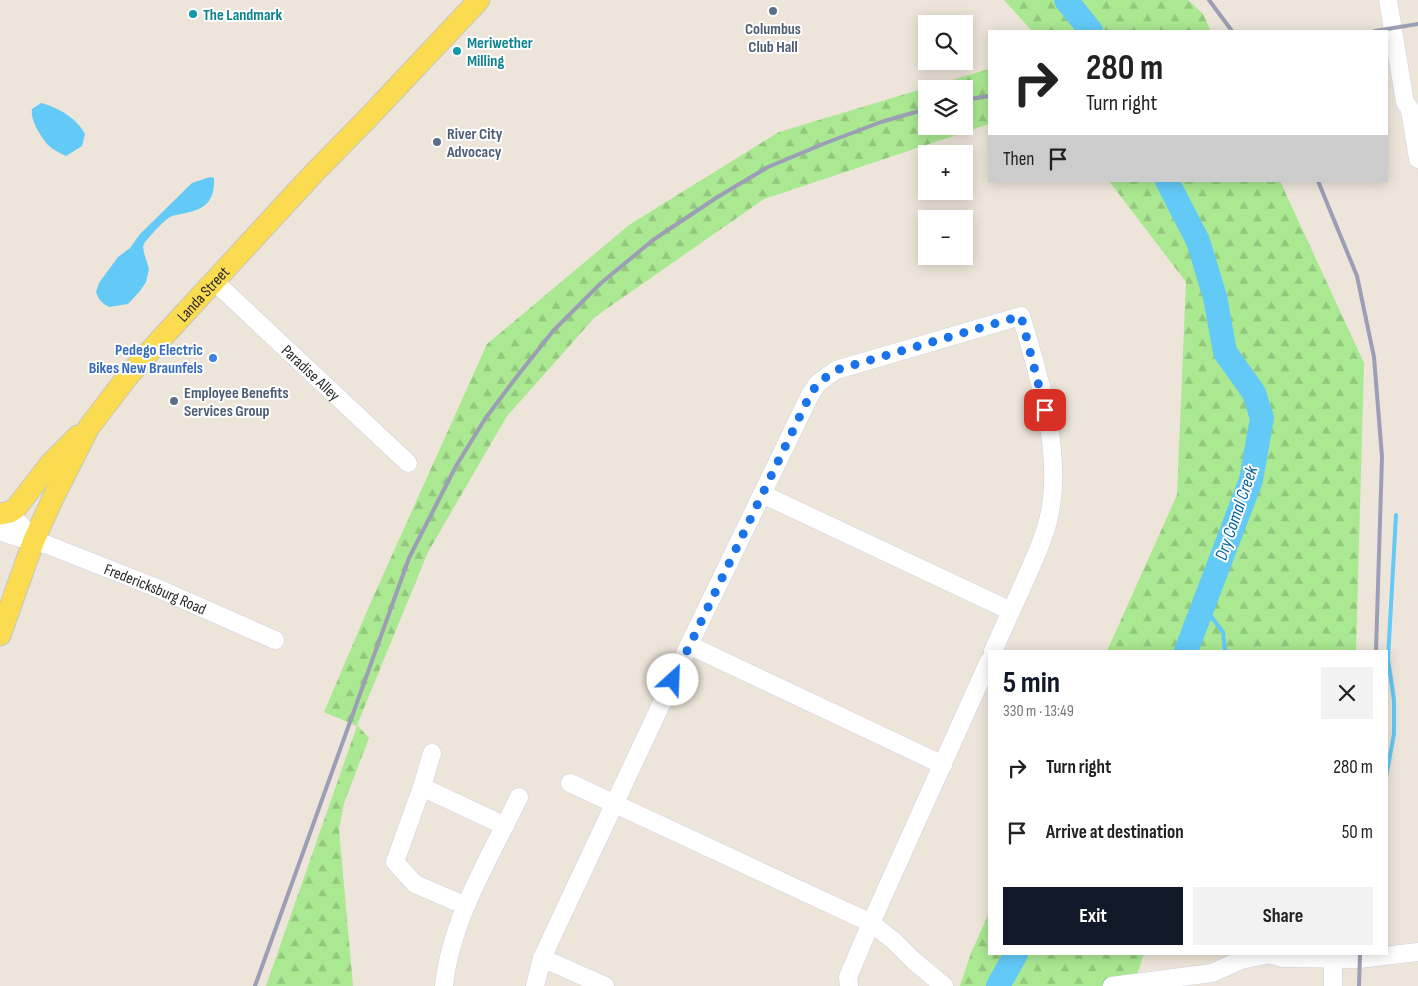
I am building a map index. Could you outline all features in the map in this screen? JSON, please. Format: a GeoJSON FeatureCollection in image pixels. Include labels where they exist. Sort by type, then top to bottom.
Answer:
{"type":"FeatureCollection","features":[{"type":"Feature","properties":{"kind":"main road","name":"Landa Street"},"geometry":{"type":"LineString","coordinates":[[0,635],[34,540],[89,427],[128,376],[314,173],[479,0]]}},
{"type":"Feature","properties":{"kind":"main road"},"geometry":{"type":"LineString","coordinates":[[0,515],[16,508],[61,452],[89,427]]}},
{"type":"Feature","properties":{"kind":"street"},"geometry":{"type":"LineString","coordinates":[[1388,0],[1405,102],[1410,109],[1418,159]]}},
{"type":"Feature","properties":{"kind":"street"},"geometry":{"type":"LineString","coordinates":[[1396,0],[1413,101],[1410,109]]}},
{"type":"Feature","properties":{"kind":"street","name":"Paradise Alley"},"geometry":{"type":"LineString","coordinates":[[215,282],[408,463]]}},
{"type":"Feature","properties":{"kind":"street"},"geometry":{"type":"LineString","coordinates":[[535,986],[542,958],[614,804],[762,494],[810,395],[818,383],[836,370],[1021,316],[1045,410],[1052,451],[1054,487],[1048,521],[1040,546],[993,650]]}},
{"type":"Feature","properties":{"kind":"street"},"geometry":{"type":"LineString","coordinates":[[762,494],[1011,611]]}},
{"type":"Feature","properties":{"kind":"street","name":"Fredericksburg Road"},"geometry":{"type":"LineString","coordinates":[[0,515],[18,522],[34,540]]}},
{"type":"Feature","properties":{"kind":"street","name":"Fredericksburg Road"},"geometry":{"type":"LineString","coordinates":[[0,531],[12,536],[34,540],[157,588],[275,640]]}},
{"type":"Feature","properties":{"kind":"street"},"geometry":{"type":"LineString","coordinates":[[689,645],[943,765]]}},
{"type":"Feature","properties":{"kind":"street"},"geometry":{"type":"LineString","coordinates":[[848,986],[848,977],[871,922],[988,663]]}},
{"type":"Feature","properties":{"kind":"street"},"geometry":{"type":"LineString","coordinates":[[432,753],[395,862],[415,884],[466,906]]}},
{"type":"Feature","properties":{"kind":"street"},"geometry":{"type":"LineString","coordinates":[[570,783],[871,922],[894,940],[944,986]]}},
{"type":"Feature","properties":{"kind":"street"},"geometry":{"type":"LineString","coordinates":[[422,787],[505,826]]}},
{"type":"Feature","properties":{"kind":"street"},"geometry":{"type":"LineString","coordinates":[[444,986],[446,962],[466,906],[519,797]]}},
{"type":"Feature","properties":{"kind":"street"},"geometry":{"type":"LineString","coordinates":[[1388,946],[1418,942]]}},
{"type":"Feature","properties":{"kind":"street"},"geometry":{"type":"LineString","coordinates":[[1273,955],[1282,958],[1360,959],[1418,952]]}},
{"type":"Feature","properties":{"kind":"street"},"geometry":{"type":"LineString","coordinates":[[1114,986],[1212,972],[1241,960],[1265,955]]}},
{"type":"Feature","properties":{"kind":"street"},"geometry":{"type":"LineString","coordinates":[[542,958],[606,986]]}},
{"type":"Feature","properties":{"kind":"street"},"geometry":{"type":"LineString","coordinates":[[1333,958],[1333,986]]}},
{"type":"Feature","properties":{"kind":"green space"},"geometry":{"type":"Polygon","coordinates":[[[1004,0],[1188,0],[1203,14],[1211,30],[1031,30],[1004,0]]]}},
{"type":"Feature","properties":{"kind":"green space"},"geometry":{"type":"Polygon","coordinates":[[[988,69],[988,124],[973,129],[973,80],[952,80],[988,69]]]}},
{"type":"Feature","properties":{"kind":"green space"},"geometry":{"type":"Polygon","coordinates":[[[918,90],[918,135],[956,135],[926,145],[918,145],[918,148],[764,199],[595,317],[507,416],[428,552],[357,725],[369,738],[344,803],[339,829],[353,986],[266,986],[357,726],[324,712],[371,602],[487,344],[629,225],[779,132],[918,90]]]}},
{"type":"Feature","properties":{"kind":"green space"},"geometry":{"type":"Polygon","coordinates":[[[1110,182],[1280,182],[1364,363],[1356,650],[1107,650],[1177,495],[1186,282],[1110,182]]]}},
{"type":"Feature","properties":{"kind":"green space"},"geometry":{"type":"Polygon","coordinates":[[[988,915],[988,955],[1144,955],[1133,986],[960,986],[971,953],[988,915]]]}},
{"type":"Feature","properties":{"kind":"water"},"geometry":{"type":"Polygon","coordinates":[[[41,103],[60,110],[77,123],[85,134],[82,146],[66,156],[48,145],[37,128],[32,113],[32,109],[41,103]]]}},
{"type":"Feature","properties":{"kind":"water"},"geometry":{"type":"Polygon","coordinates":[[[210,177],[214,178],[214,187],[206,204],[196,210],[170,217],[145,242],[143,246],[144,253],[149,269],[146,282],[140,291],[128,304],[109,307],[104,304],[96,292],[99,283],[118,257],[130,248],[140,234],[192,183],[210,177]]]}},
{"type":"Feature","properties":{"kind":"waterway","name":"Dry Comal Creek"},"geometry":{"type":"LineString","coordinates":[[1066,0],[1090,30]]}},
{"type":"Feature","properties":{"kind":"waterway","name":"Dry Comal Creek"},"geometry":{"type":"LineString","coordinates":[[1168,182],[1198,241],[1215,297],[1225,352],[1254,393],[1262,418],[1251,480],[1186,650]]}},
{"type":"Feature","properties":{"kind":"waterway"},"geometry":{"type":"LineString","coordinates":[[1388,659],[1396,515]]}},
{"type":"Feature","properties":{"kind":"waterway"},"geometry":{"type":"LineString","coordinates":[[1203,606],[1223,632],[1225,650]]}},
{"type":"Feature","properties":{"kind":"waterway"},"geometry":{"type":"LineString","coordinates":[[1388,659],[1394,700],[1394,734],[1388,766]]}},
{"type":"Feature","properties":{"kind":"waterway","name":"Dry Comal Creek"},"geometry":{"type":"LineString","coordinates":[[998,986],[1015,955]]}},
{"type":"Feature","properties":{"kind":"railway"},"geometry":{"type":"LineString","coordinates":[[1209,0],[1231,30]]}},
{"type":"Feature","properties":{"kind":"railway"},"geometry":{"type":"LineString","coordinates":[[1381,30],[1418,24]]}},
{"type":"Feature","properties":{"kind":"railway"},"geometry":{"type":"LineString","coordinates":[[973,99],[988,96]]}},
{"type":"Feature","properties":{"kind":"railway"},"geometry":{"type":"LineString","coordinates":[[255,986],[409,558],[456,466],[485,419],[515,379],[553,331],[600,284],[653,240],[716,198],[768,167],[881,122],[918,111]]}},
{"type":"Feature","properties":{"kind":"railway"},"geometry":{"type":"LineString","coordinates":[[1318,182],[1357,276],[1374,357],[1382,457],[1376,650]]}},
{"type":"Feature","properties":{"kind":"railway"},"geometry":{"type":"LineString","coordinates":[[1359,986],[1360,955]]}},
{"type":"Feature","properties":{"kind":"place","name":"Columbus Club Hall"},"geometry":{"type":"Point","coordinates":[773,11]}},
{"type":"Feature","properties":{"kind":"place","name":"The Landmark"},"geometry":{"type":"Point","coordinates":[193,14]}},
{"type":"Feature","properties":{"kind":"place","name":"Meriwether Milling"},"geometry":{"type":"Point","coordinates":[457,51]}},
{"type":"Feature","properties":{"kind":"place","name":"River City Advocacy"},"geometry":{"type":"Point","coordinates":[437,142]}},
{"type":"Feature","properties":{"kind":"place","name":"Pedego Electric Bikes New Braunfels"},"geometry":{"type":"Point","coordinates":[213,358]}},
{"type":"Feature","properties":{"kind":"place","name":"Employee Benefits Services Group"},"geometry":{"type":"Point","coordinates":[174,401]}},
{"type":"Feature","properties":{"kind":"route"},"geometry":{"type":"LineString","coordinates":[[673,680],[810,395],[818,383],[836,370],[1021,316],[1045,410]]}}]}
